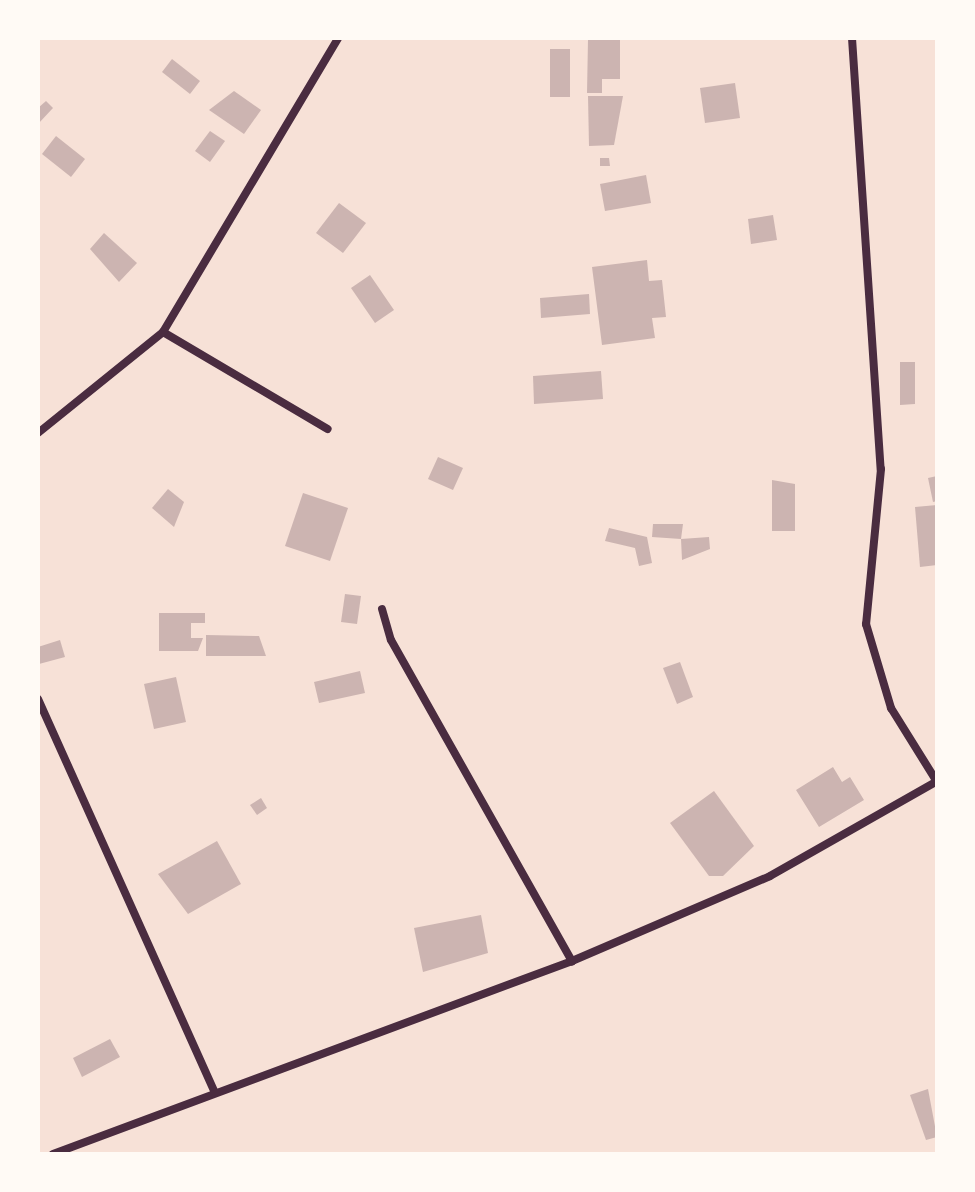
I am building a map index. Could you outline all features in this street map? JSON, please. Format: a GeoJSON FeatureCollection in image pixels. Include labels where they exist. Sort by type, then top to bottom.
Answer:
{"type":"FeatureCollection","features":[{"type":"Feature","properties":{"kind":"street"},"geometry":{"type":"LineString","coordinates":[[38,433],[163,332],[338,38]]}},
{"type":"Feature","properties":{"kind":"street"},"geometry":{"type":"LineString","coordinates":[[53,1154],[214,1090],[572,961],[770,876],[937,782],[891,708],[866,624],[881,469],[852,38]]}},
{"type":"Feature","properties":{"kind":"street"},"geometry":{"type":"LineString","coordinates":[[163,332],[328,429]]}},
{"type":"Feature","properties":{"kind":"street"},"geometry":{"type":"LineString","coordinates":[[382,609],[391,640],[572,961]]}},
{"type":"Feature","properties":{"kind":"street"},"geometry":{"type":"LineString","coordinates":[[38,699],[214,1090]]}},
{"type":"Feature","properties":{"kind":"building"},"geometry":{"type":"Polygon","coordinates":[[[588,39],[620,39],[620,79],[602,79],[602,93],[587,93],[588,39]]]}},
{"type":"Feature","properties":{"kind":"building"},"geometry":{"type":"Polygon","coordinates":[[[550,49],[570,49],[570,97],[550,97],[550,49]]]}},
{"type":"Feature","properties":{"kind":"building"},"geometry":{"type":"Polygon","coordinates":[[[172,59],[200,81],[190,94],[162,72],[172,59]]]}},
{"type":"Feature","properties":{"kind":"building"},"geometry":{"type":"Polygon","coordinates":[[[735,83],[740,118],[705,123],[700,88],[735,83]]]}},
{"type":"Feature","properties":{"kind":"building"},"geometry":{"type":"Polygon","coordinates":[[[234,91],[261,110],[244,134],[209,110],[234,91]]]}},
{"type":"Feature","properties":{"kind":"building"},"geometry":{"type":"Polygon","coordinates":[[[588,96],[623,96],[614,145],[589,146],[588,96]]]}},
{"type":"Feature","properties":{"kind":"building"},"geometry":{"type":"Polygon","coordinates":[[[46,101],[53,108],[38,124],[38,108],[46,101]]]}},
{"type":"Feature","properties":{"kind":"building"},"geometry":{"type":"Polygon","coordinates":[[[210,131],[225,141],[210,162],[195,151],[210,131]]]}},
{"type":"Feature","properties":{"kind":"building"},"geometry":{"type":"Polygon","coordinates":[[[56,136],[85,159],[71,177],[42,154],[56,136]]]}},
{"type":"Feature","properties":{"kind":"building"},"geometry":{"type":"Polygon","coordinates":[[[600,158],[609,158],[610,166],[600,166],[600,158]]]}},
{"type":"Feature","properties":{"kind":"building"},"geometry":{"type":"Polygon","coordinates":[[[646,175],[651,203],[605,211],[600,184],[646,175]]]}},
{"type":"Feature","properties":{"kind":"building"},"geometry":{"type":"Polygon","coordinates":[[[339,203],[366,223],[343,253],[316,233],[339,203]]]}},
{"type":"Feature","properties":{"kind":"building"},"geometry":{"type":"Polygon","coordinates":[[[773,215],[777,240],[751,244],[748,219],[773,215]]]}},
{"type":"Feature","properties":{"kind":"building"},"geometry":{"type":"Polygon","coordinates":[[[104,233],[137,263],[119,282],[90,249],[104,233]]]}},
{"type":"Feature","properties":{"kind":"building"},"geometry":{"type":"Polygon","coordinates":[[[647,260],[649,281],[662,280],[666,317],[652,318],[655,338],[602,345],[592,267],[647,260]]]}},
{"type":"Feature","properties":{"kind":"building"},"geometry":{"type":"Polygon","coordinates":[[[370,275],[394,310],[375,323],[351,288],[370,275]]]}},
{"type":"Feature","properties":{"kind":"building"},"geometry":{"type":"Polygon","coordinates":[[[589,294],[590,314],[541,318],[540,298],[589,294]]]}},
{"type":"Feature","properties":{"kind":"building"},"geometry":{"type":"Polygon","coordinates":[[[900,362],[915,362],[915,404],[900,405],[900,362]]]}},
{"type":"Feature","properties":{"kind":"building"},"geometry":{"type":"Polygon","coordinates":[[[601,371],[603,399],[534,404],[533,376],[601,371]]]}},
{"type":"Feature","properties":{"kind":"building"},"geometry":{"type":"Polygon","coordinates":[[[438,457],[463,468],[453,490],[428,479],[438,457]]]}},
{"type":"Feature","properties":{"kind":"building"},"geometry":{"type":"Polygon","coordinates":[[[937,476],[937,501],[933,502],[928,478],[937,476]]]}},
{"type":"Feature","properties":{"kind":"building"},"geometry":{"type":"Polygon","coordinates":[[[772,480],[795,484],[795,531],[772,531],[772,480]]]}},
{"type":"Feature","properties":{"kind":"building"},"geometry":{"type":"Polygon","coordinates":[[[168,489],[184,502],[174,527],[152,508],[168,489]]]}},
{"type":"Feature","properties":{"kind":"building"},"geometry":{"type":"Polygon","coordinates":[[[303,493],[348,508],[330,561],[285,546],[303,493]]]}},
{"type":"Feature","properties":{"kind":"building"},"geometry":{"type":"Polygon","coordinates":[[[937,505],[937,565],[920,567],[915,507],[937,505]]]}},
{"type":"Feature","properties":{"kind":"building"},"geometry":{"type":"Polygon","coordinates":[[[653,524],[683,524],[681,539],[652,537],[653,524]]]}},
{"type":"Feature","properties":{"kind":"building"},"geometry":{"type":"Polygon","coordinates":[[[609,528],[647,537],[652,563],[639,566],[635,548],[605,541],[609,528]]]}},
{"type":"Feature","properties":{"kind":"building"},"geometry":{"type":"Polygon","coordinates":[[[709,537],[710,549],[682,560],[681,539],[709,537]]]}},
{"type":"Feature","properties":{"kind":"building"},"geometry":{"type":"Polygon","coordinates":[[[345,594],[361,596],[357,624],[341,622],[345,594]]]}},
{"type":"Feature","properties":{"kind":"building"},"geometry":{"type":"Polygon","coordinates":[[[159,613],[205,613],[205,623],[191,623],[191,638],[203,638],[198,651],[159,651],[159,613]]]}},
{"type":"Feature","properties":{"kind":"building"},"geometry":{"type":"Polygon","coordinates":[[[206,635],[259,636],[266,656],[206,656],[206,635]]]}},
{"type":"Feature","properties":{"kind":"building"},"geometry":{"type":"Polygon","coordinates":[[[60,640],[65,657],[39,664],[38,647],[60,640]]]}},
{"type":"Feature","properties":{"kind":"building"},"geometry":{"type":"Polygon","coordinates":[[[680,662],[693,697],[677,704],[663,668],[680,662]]]}},
{"type":"Feature","properties":{"kind":"building"},"geometry":{"type":"Polygon","coordinates":[[[360,671],[365,693],[319,703],[314,682],[360,671]]]}},
{"type":"Feature","properties":{"kind":"building"},"geometry":{"type":"Polygon","coordinates":[[[176,677],[186,722],[154,729],[144,684],[176,677]]]}},
{"type":"Feature","properties":{"kind":"building"},"geometry":{"type":"Polygon","coordinates":[[[833,767],[842,782],[850,777],[864,800],[819,827],[796,790],[833,767]]]}},
{"type":"Feature","properties":{"kind":"building"},"geometry":{"type":"Polygon","coordinates":[[[714,791],[754,846],[723,876],[709,876],[670,823],[714,791]]]}},
{"type":"Feature","properties":{"kind":"building"},"geometry":{"type":"Polygon","coordinates":[[[261,798],[267,808],[257,815],[250,805],[261,798]]]}},
{"type":"Feature","properties":{"kind":"building"},"geometry":{"type":"Polygon","coordinates":[[[217,841],[241,884],[188,914],[158,874],[217,841]]]}},
{"type":"Feature","properties":{"kind":"building"},"geometry":{"type":"Polygon","coordinates":[[[481,915],[488,953],[423,972],[414,928],[481,915]]]}},
{"type":"Feature","properties":{"kind":"building"},"geometry":{"type":"Polygon","coordinates":[[[110,1039],[120,1057],[82,1077],[73,1058],[110,1039]]]}},
{"type":"Feature","properties":{"kind":"building"},"geometry":{"type":"Polygon","coordinates":[[[928,1089],[937,1137],[926,1140],[910,1095],[928,1089]]]}}]}
